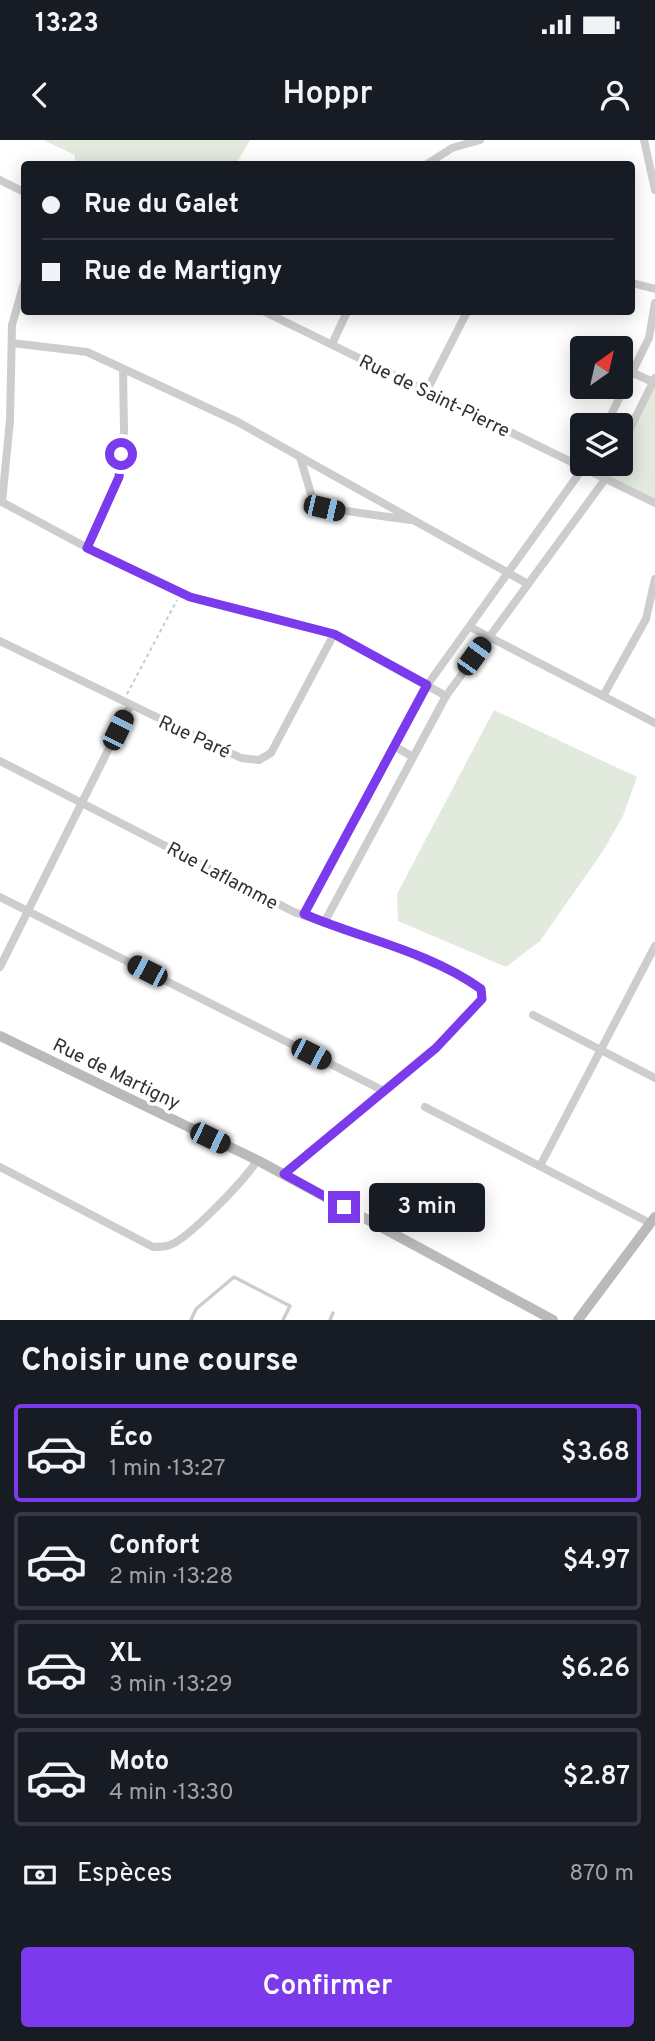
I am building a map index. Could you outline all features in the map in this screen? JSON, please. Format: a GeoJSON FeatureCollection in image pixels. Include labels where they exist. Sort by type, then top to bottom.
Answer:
{"type":"FeatureCollection","features":[{"type":"Feature","properties":{"kind":"main road","name":"Rue de Martigny"},"geometry":{"type":"LineString","coordinates":[[0,1036],[257,1160],[553,1320]]}},
{"type":"Feature","properties":{"kind":"main road"},"geometry":{"type":"LineString","coordinates":[[578,1320],[652,1220]]}},
{"type":"Feature","properties":{"kind":"street"},"geometry":{"type":"LineString","coordinates":[[432,161],[452,148],[480,140]]}},
{"type":"Feature","properties":{"kind":"street"},"geometry":{"type":"LineString","coordinates":[[644,140],[655,190]]}},
{"type":"Feature","properties":{"kind":"street"},"geometry":{"type":"LineString","coordinates":[[0,180],[21,190]]}},
{"type":"Feature","properties":{"kind":"street"},"geometry":{"type":"LineString","coordinates":[[635,284],[655,289]]}},
{"type":"Feature","properties":{"kind":"street"},"geometry":{"type":"LineString","coordinates":[[21,294],[12,325],[10,420],[1,502],[180,593],[334,634],[446,696]]}},
{"type":"Feature","properties":{"kind":"street"},"geometry":{"type":"LineString","coordinates":[[633,423],[654,380],[634,373],[649,338],[655,303]]}},
{"type":"Feature","properties":{"kind":"street","name":"Rue de Saint-Pierre"},"geometry":{"type":"LineString","coordinates":[[271,315],[426,392],[570,459]]}},
{"type":"Feature","properties":{"kind":"street"},"geometry":{"type":"LineString","coordinates":[[331,344],[346,315]]}},
{"type":"Feature","properties":{"kind":"street"},"geometry":{"type":"LineString","coordinates":[[426,392],[465,315]]}},
{"type":"Feature","properties":{"kind":"street"},"geometry":{"type":"LineString","coordinates":[[12,343],[87,352],[236,421],[528,584]]}},
{"type":"Feature","properties":{"kind":"street"},"geometry":{"type":"LineString","coordinates":[[87,548],[119,477],[124,431],[123,369]]}},
{"type":"Feature","properties":{"kind":"street"},"geometry":{"type":"LineString","coordinates":[[300,457],[312,497],[324,508],[374,517],[413,520]]}},
{"type":"Feature","properties":{"kind":"street"},"geometry":{"type":"LineString","coordinates":[[304,914],[427,685],[578,476]]}},
{"type":"Feature","properties":{"kind":"street","name":"Rue de Saint-Pierre"},"geometry":{"type":"LineString","coordinates":[[602,476],[655,503]]}},
{"type":"Feature","properties":{"kind":"street"},"geometry":{"type":"LineString","coordinates":[[324,923],[446,696],[606,478]]}},
{"type":"Feature","properties":{"kind":"street"},"geometry":{"type":"LineString","coordinates":[[603,696],[646,619],[655,579]]}},
{"type":"Feature","properties":{"kind":"street"},"geometry":{"type":"LineString","coordinates":[[470,627],[655,723]]}},
{"type":"Feature","properties":{"kind":"street","name":"Rue Paré"},"geometry":{"type":"LineString","coordinates":[[0,641],[241,758],[259,760],[271,753],[334,634]]}},
{"type":"Feature","properties":{"kind":"street"},"geometry":{"type":"LineString","coordinates":[[0,967],[83,802],[126,704]]}},
{"type":"Feature","properties":{"kind":"street"},"geometry":{"type":"LineString","coordinates":[[394,746],[413,757]]}},
{"type":"Feature","properties":{"kind":"street","name":"Rue Laflamme"},"geometry":{"type":"LineString","coordinates":[[0,761],[294,912],[363,934],[457,974],[481,989],[482,999],[436,1048],[382,1090]]}},
{"type":"Feature","properties":{"kind":"street"},"geometry":{"type":"LineString","coordinates":[[0,897],[382,1090],[284,1174]]}},
{"type":"Feature","properties":{"kind":"street"},"geometry":{"type":"LineString","coordinates":[[540,1166],[655,946]]}},
{"type":"Feature","properties":{"kind":"street"},"geometry":{"type":"LineString","coordinates":[[533,1015],[655,1078]]}},
{"type":"Feature","properties":{"kind":"street"},"geometry":{"type":"LineString","coordinates":[[425,1107],[652,1220]]}},
{"type":"Feature","properties":{"kind":"street"},"geometry":{"type":"LineString","coordinates":[[0,1167],[153,1247],[170,1245],[188,1232],[249,1175],[257,1160]]}},
{"type":"Feature","properties":{"kind":"lane"},"geometry":{"type":"LineString","coordinates":[[191,1320],[196,1309],[234,1277],[290,1306],[283,1320]]}},
{"type":"Feature","properties":{"kind":"lane"},"geometry":{"type":"LineString","coordinates":[[330,1320],[333,1313]]}},
{"type":"Feature","properties":{"kind":"path"},"geometry":{"type":"LineString","coordinates":[[126,704],[180,593]]}},
{"type":"Feature","properties":{"kind":"shaded area"},"geometry":{"type":"Polygon","coordinates":[[[43,140],[250,140],[238,161],[75,161],[75,155],[43,140]]]}},
{"type":"Feature","properties":{"kind":"shaded area"},"geometry":{"type":"Polygon","coordinates":[[[655,378],[655,503],[606,478],[633,476],[633,423],[655,378]]]}},
{"type":"Feature","properties":{"kind":"shaded area"},"geometry":{"type":"Polygon","coordinates":[[[494,710],[637,777],[623,816],[603,851],[540,941],[506,967],[398,921],[397,894],[494,710]]]}},
{"type":"Feature","properties":{"kind":"route"},"geometry":{"type":"LineString","coordinates":[[121,454],[119,477],[87,548],[190,597],[334,634],[427,685],[304,914],[324,923],[363,934],[457,974],[481,989],[482,999],[436,1048],[382,1090],[284,1174],[344,1207]]}}]}
